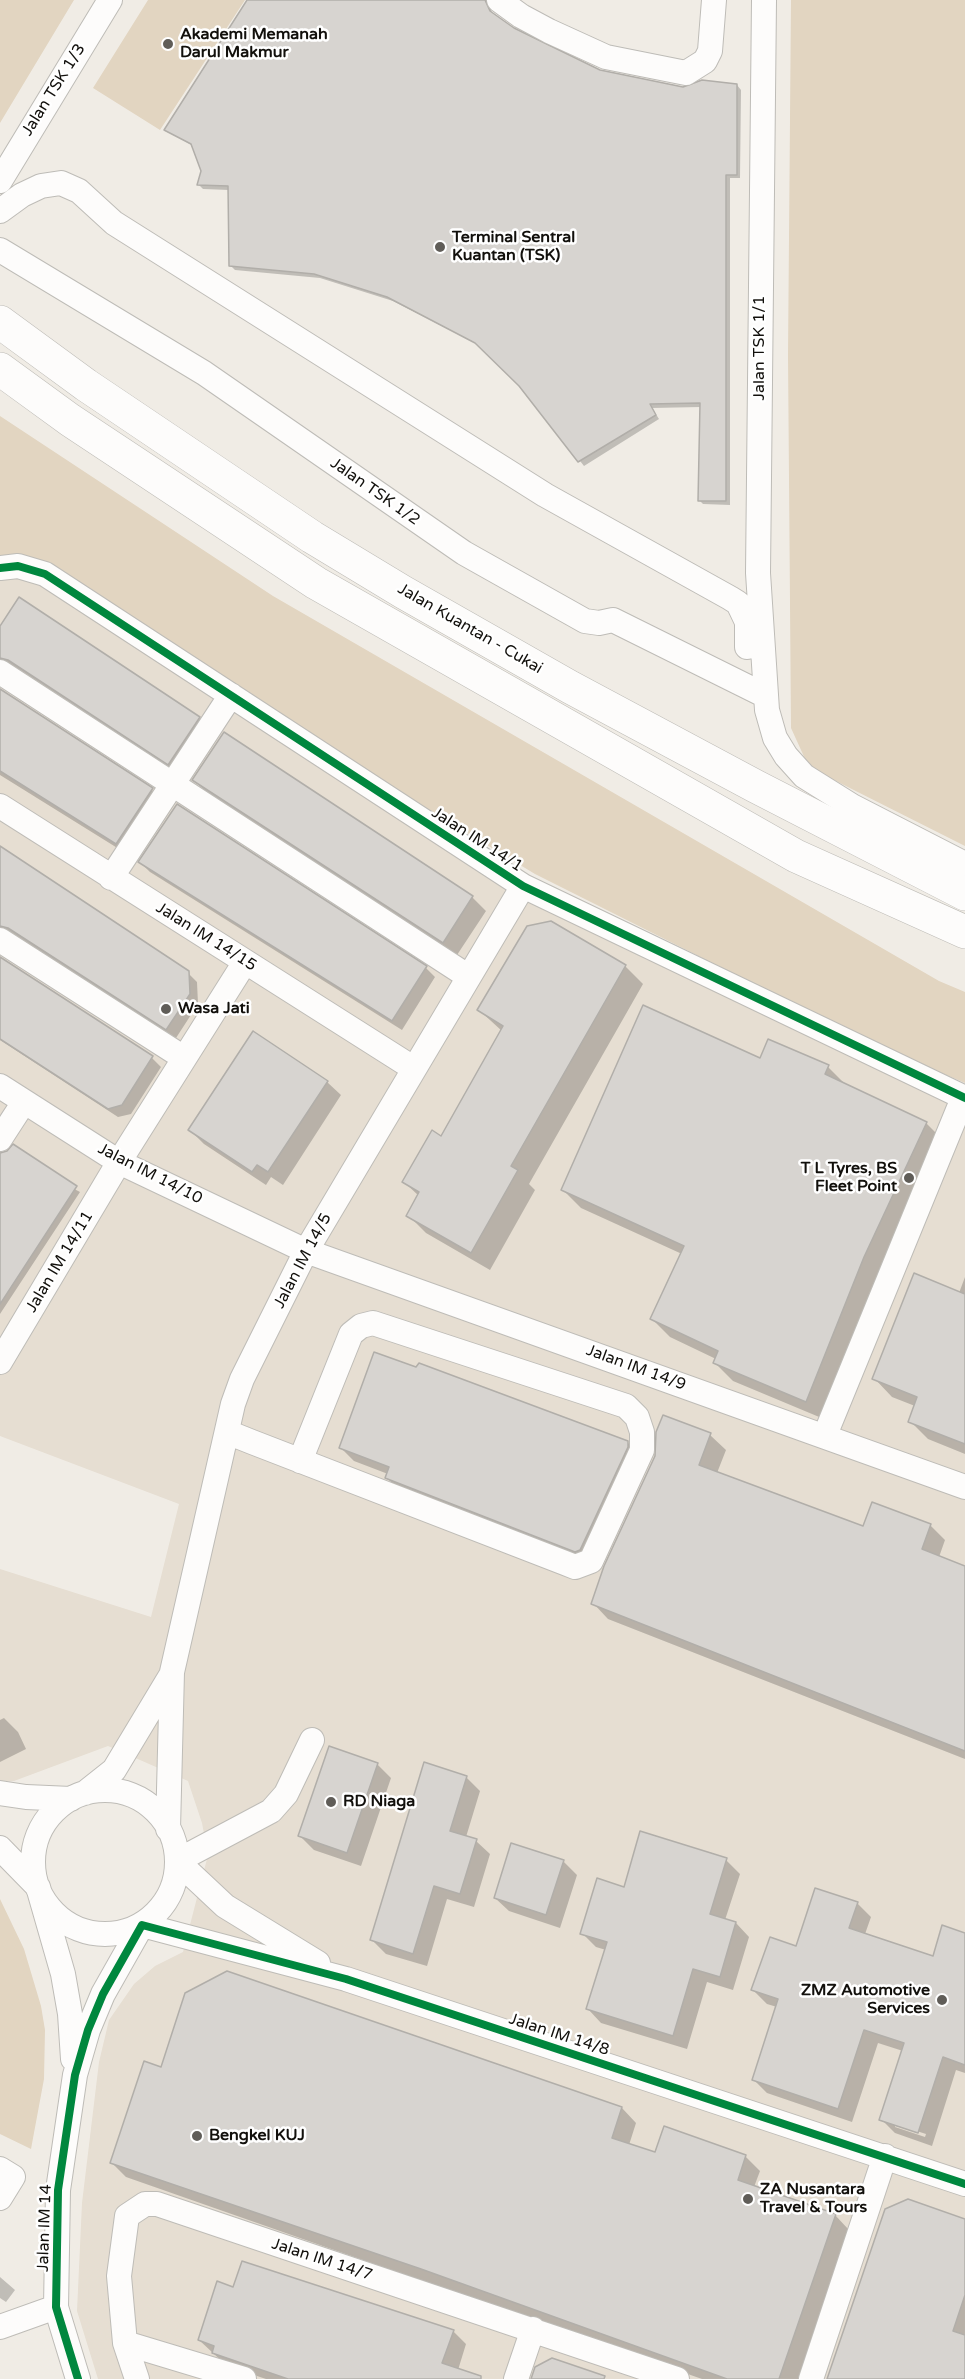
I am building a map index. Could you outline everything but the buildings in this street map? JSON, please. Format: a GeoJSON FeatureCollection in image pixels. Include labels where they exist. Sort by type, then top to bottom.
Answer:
{"type":"FeatureCollection","features":[{"type":"Feature","properties":{"kind":"highway","name":"Jalan Kuantan - Cukai"},"geometry":{"type":"LineString","coordinates":[[0,322],[86,385],[312,537],[403,592],[570,687],[754,786],[965,894]]}},
{"type":"Feature","properties":{"kind":"highway"},"geometry":{"type":"LineString","coordinates":[[0,369],[70,420],[316,583],[796,856],[965,932]]}},
{"type":"Feature","properties":{"kind":"street","name":"Jalan TSK 1/3"},"geometry":{"type":"LineString","coordinates":[[0,180],[110,0]]}},
{"type":"Feature","properties":{"kind":"street"},"geometry":{"type":"LineString","coordinates":[[499,0],[549,31],[606,57],[686,72],[705,62],[710,51],[714,0]]}},
{"type":"Feature","properties":{"kind":"street","name":"Jalan TSK 1/1"},"geometry":{"type":"LineString","coordinates":[[764,0],[758,573],[766,696]]}},
{"type":"Feature","properties":{"kind":"street"},"geometry":{"type":"LineString","coordinates":[[0,211],[22,195],[41,186],[61,183],[79,190],[114,223],[535,489],[586,520],[730,597],[738,603],[747,622],[751,664],[766,696],[767,710],[775,738],[786,756],[804,776],[852,806],[965,864]]}},
{"type":"Feature","properties":{"kind":"street","name":"Jalan TSK 1/2"},"geometry":{"type":"LineString","coordinates":[[0,250],[204,373],[464,553],[585,621],[599,623],[614,620],[766,696]]}},
{"type":"Feature","properties":{"kind":"street","name":"Jalan IM 14/1"},"geometry":{"type":"LineString","coordinates":[[0,568],[18,566],[45,574],[523,886],[964,1098]]}},
{"type":"Feature","properties":{"kind":"street"},"geometry":{"type":"LineString","coordinates":[[0,672],[469,977]]}},
{"type":"Feature","properties":{"kind":"street"},"geometry":{"type":"LineString","coordinates":[[111,878],[231,695]]}},
{"type":"Feature","properties":{"kind":"street","name":"Jalan IM 14/15"},"geometry":{"type":"LineString","coordinates":[[0,806],[413,1068]]}},
{"type":"Feature","properties":{"kind":"street","name":"Jalan IM 14/5"},"geometry":{"type":"LineString","coordinates":[[172,1672],[227,1432],[242,1378],[306,1251],[523,886]]}},
{"type":"Feature","properties":{"kind":"street"},"geometry":{"type":"LineString","coordinates":[[0,940],[184,1058]]}},
{"type":"Feature","properties":{"kind":"street","name":"Jalan IM 14/11"},"geometry":{"type":"LineString","coordinates":[[0,1362],[119,1162],[246,962]]}},
{"type":"Feature","properties":{"kind":"street","name":"Jalan IM 14/10"},"geometry":{"type":"LineString","coordinates":[[0,1086],[119,1162],[306,1251]]}},
{"type":"Feature","properties":{"kind":"street"},"geometry":{"type":"LineString","coordinates":[[825,1435],[964,1098]]}},
{"type":"Feature","properties":{"kind":"street"},"geometry":{"type":"LineString","coordinates":[[0,1139],[24,1102]]}},
{"type":"Feature","properties":{"kind":"street","name":"Jalan IM 14/9"},"geometry":{"type":"LineString","coordinates":[[306,1251],[965,1487]]}},
{"type":"Feature","properties":{"kind":"street"},"geometry":{"type":"LineString","coordinates":[[227,1432],[300,1461],[575,1567],[591,1561],[642,1450],[642,1432],[637,1417],[626,1406],[374,1323],[361,1326],[351,1334],[300,1461]]}},
{"type":"Feature","properties":{"kind":"street"},"geometry":{"type":"LineString","coordinates":[[75,2075],[70,2014],[63,1974],[34,1874],[36,1844],[49,1818],[114,1770],[172,1672]]}},
{"type":"Feature","properties":{"kind":"street"},"geometry":{"type":"LineString","coordinates":[[0,1848],[38,1887],[57,1916],[72,1926],[90,1933],[108,1935],[125,1932],[142,1924],[161,1908],[170,1894],[177,1861],[168,1829],[172,1672]]}},
{"type":"Feature","properties":{"kind":"street"},"geometry":{"type":"LineString","coordinates":[[177,1861],[271,1810],[286,1794],[312,1740]]}},
{"type":"Feature","properties":{"kind":"street"},"geometry":{"type":"LineString","coordinates":[[0,1793],[26,1797],[78,1796],[117,1791],[147,1804],[168,1829]]}},
{"type":"Feature","properties":{"kind":"street","name":"Jalan IM 14/8"},"geometry":{"type":"LineString","coordinates":[[177,1861],[225,1906],[346,1979]]}},
{"type":"Feature","properties":{"kind":"street"},"geometry":{"type":"LineString","coordinates":[[75,2075],[88,2030],[103,1994],[142,1924]]}},
{"type":"Feature","properties":{"kind":"street","name":"Jalan IM 14/8"},"geometry":{"type":"LineString","coordinates":[[142,1924],[346,1979],[965,2184]]}},
{"type":"Feature","properties":{"kind":"street","name":"Jalan IM 14"},"geometry":{"type":"LineString","coordinates":[[75,2075],[58,2190],[56,2307],[78,2379]]}},
{"type":"Feature","properties":{"kind":"street"},"geometry":{"type":"LineString","coordinates":[[811,2379],[885,2157]]}},
{"type":"Feature","properties":{"kind":"street"},"geometry":{"type":"LineString","coordinates":[[0,2198],[7,2173]]}},
{"type":"Feature","properties":{"kind":"street","name":"Jalan IM 14/7"},"geometry":{"type":"LineString","coordinates":[[137,2379],[125,2343],[120,2312],[119,2276],[124,2230],[127,2216],[145,2204],[158,2204],[677,2379]]}},
{"type":"Feature","properties":{"kind":"street"},"geometry":{"type":"LineString","coordinates":[[0,2327],[56,2307]]}},
{"type":"Feature","properties":{"kind":"street"},"geometry":{"type":"LineString","coordinates":[[516,2379],[533,2329]]}},
{"type":"Feature","properties":{"kind":"street"},"geometry":{"type":"LineString","coordinates":[[125,2343],[244,2379]]}},
{"type":"Feature","properties":{"kind":"shaded area"},"geometry":{"type":"Polygon","coordinates":[[[0,0],[74,0],[0,123],[0,0]]]}},
{"type":"Feature","properties":{"kind":"shaded area","name":"Akademi Memanah Darul Makmur"},"geometry":{"type":"Polygon","coordinates":[[[148,0],[245,0],[160,130],[93,88],[148,0]]]}},
{"type":"Feature","properties":{"kind":"shaded area"},"geometry":{"type":"Polygon","coordinates":[[[791,0],[965,0],[965,846],[818,772],[806,761],[791,728],[788,355],[791,0]]]}},
{"type":"Feature","properties":{"kind":"shaded area"},"geometry":{"type":"Polygon","coordinates":[[[0,416],[273,596],[939,981],[965,992],[965,1083],[872,1043],[535,874],[282,721],[0,557],[0,416]]]}},
{"type":"Feature","properties":{"kind":"shaded area"},"geometry":{"type":"Polygon","coordinates":[[[18,566],[523,886],[965,1098],[965,2379],[98,2379],[77,2311],[82,2203],[99,2062],[109,2020],[134,1984],[155,1966],[183,1952],[208,1855],[202,1823],[188,1781],[108,1746],[14,1781],[0,1782],[0,1569],[151,1617],[179,1504],[0,1436],[0,568],[18,566]]]}},
{"type":"Feature","properties":{"kind":"shaded area"},"geometry":{"type":"Polygon","coordinates":[[[0,1899],[24,1949],[41,2006],[45,2030],[44,2079],[31,2149],[0,2134],[0,1899]]]}},
{"type":"Feature","properties":{"kind":"cycle path"},"geometry":{"type":"LineString","coordinates":[[0,568],[18,566],[45,574],[523,886],[965,1098]]}},
{"type":"Feature","properties":{"kind":"cycle path"},"geometry":{"type":"LineString","coordinates":[[78,2379],[56,2307],[58,2190],[75,2075],[88,2030],[103,1994],[142,1925],[346,1979],[965,2184]]}},
{"type":"Feature","properties":{"kind":"place","name":"Akademi Memanah Darul Makmur"},"geometry":{"type":"Point","coordinates":[168,44]}},
{"type":"Feature","properties":{"kind":"place","name":"Terminal Sentral Kuantan (TSK)"},"geometry":{"type":"Point","coordinates":[440,247]}},
{"type":"Feature","properties":{"kind":"place","name":"Wasa Jati"},"geometry":{"type":"Point","coordinates":[166,1009]}},
{"type":"Feature","properties":{"kind":"place","name":"T L Tyres, BS Fleet Point"},"geometry":{"type":"Point","coordinates":[909,1178]}},
{"type":"Feature","properties":{"kind":"place","name":"RD Niaga"},"geometry":{"type":"Point","coordinates":[331,1802]}},
{"type":"Feature","properties":{"kind":"place","name":"ZMZ Automotive Services"},"geometry":{"type":"Point","coordinates":[942,2000]}},
{"type":"Feature","properties":{"kind":"place","name":"Bengkel KUJ"},"geometry":{"type":"Point","coordinates":[197,2136]}},
{"type":"Feature","properties":{"kind":"place","name":"ZA Nusantara Travel & Tours"},"geometry":{"type":"Point","coordinates":[748,2199]}}]}
